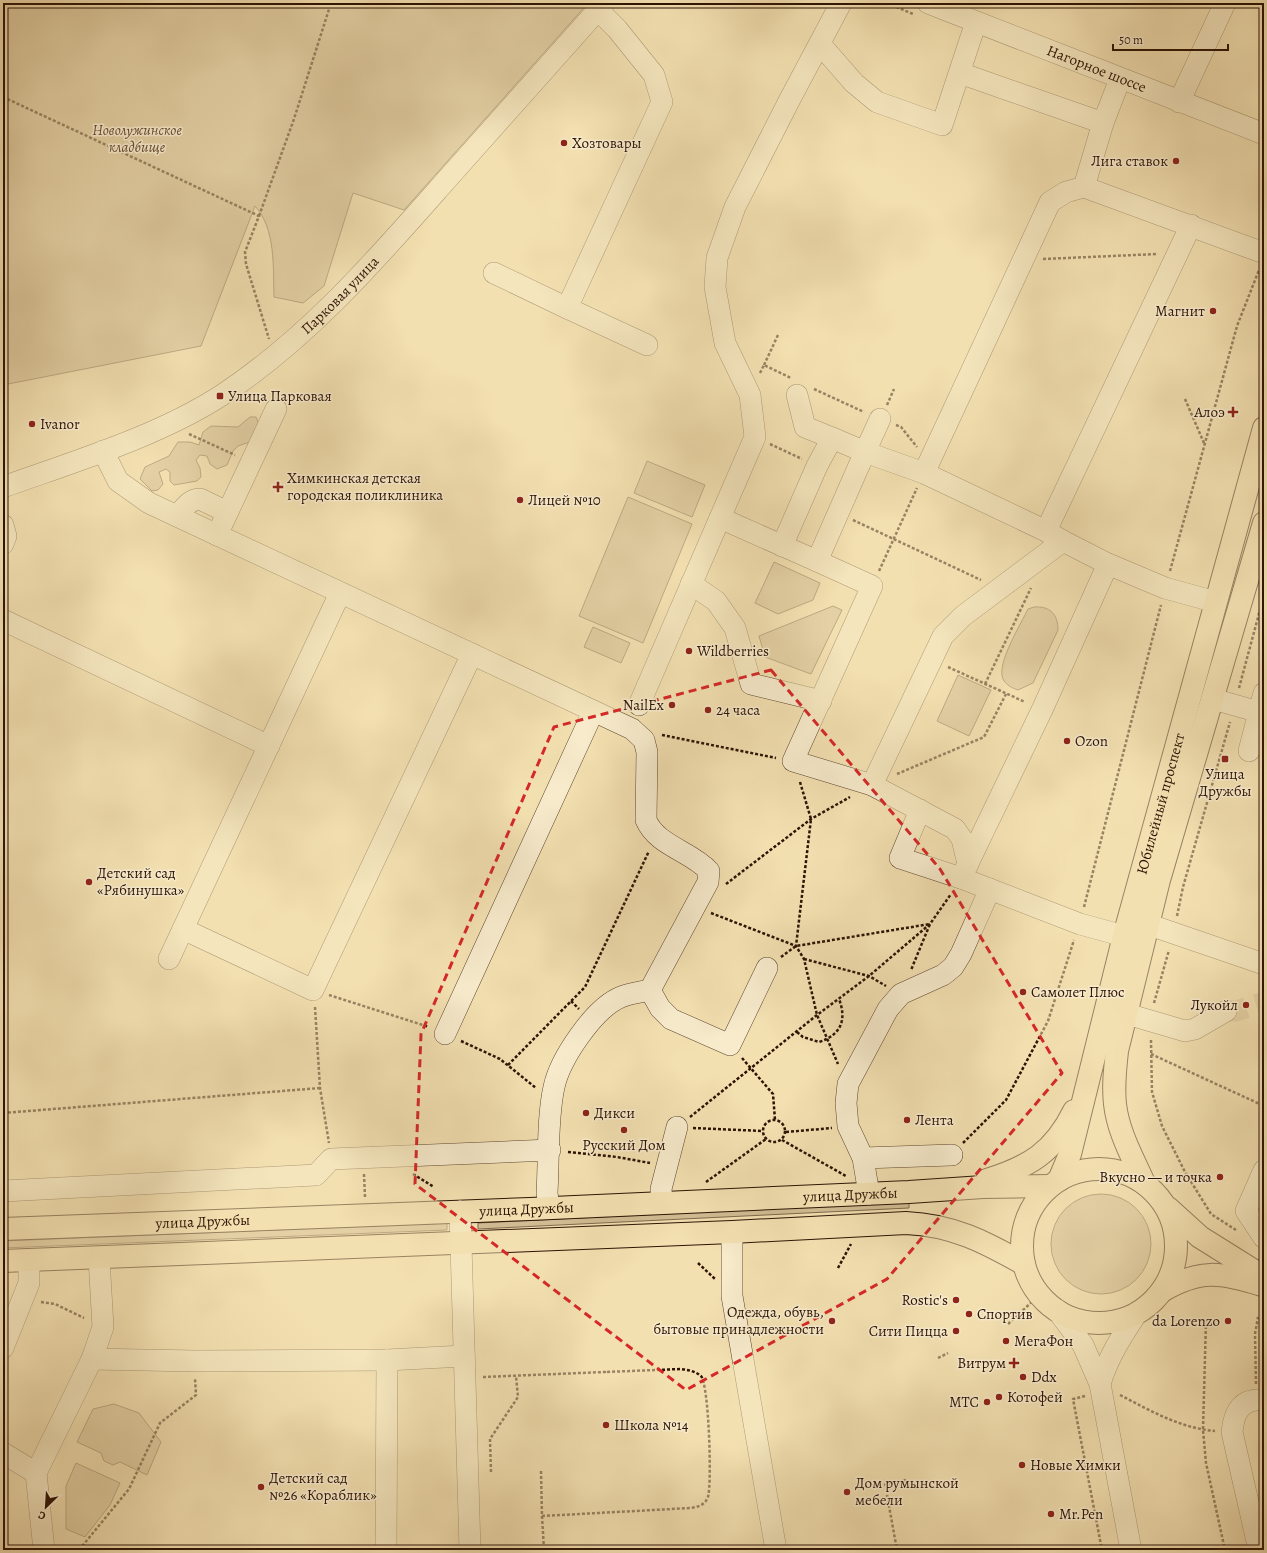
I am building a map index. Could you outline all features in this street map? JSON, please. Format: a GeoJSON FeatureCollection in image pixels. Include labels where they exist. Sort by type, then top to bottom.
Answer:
{"type":"FeatureCollection","features":[{"type":"Feature","properties":{"kind":"main road","name":"Юбилейный проспект"},"geometry":{"type":"LineString","coordinates":[[1055,1183],[1070,1154],[1124,936],[1264,428]]}},
{"type":"Feature","properties":{"kind":"main road","name":"Юбилейный проспект"},"geometry":{"type":"LineString","coordinates":[[1144,1183],[1125,1139],[1115,1105],[1114,1078],[1117,1051],[1159,880],[1264,523]]}},
{"type":"Feature","properties":{"kind":"main road"},"geometry":{"type":"LineString","coordinates":[[962,1188],[1015,1171],[1039,1157],[1054,1143],[1068,1124],[1088,1081]]}},
{"type":"Feature","properties":{"kind":"main road"},"geometry":{"type":"LineString","coordinates":[[1164,1203],[1174,1227],[1176,1254],[1169,1279],[1162,1291],[1152,1302],[1137,1313],[1117,1321],[1096,1323],[1076,1319],[1057,1310],[1042,1297],[1031,1282],[1024,1264],[1022,1242],[1026,1221],[1036,1202],[1055,1183],[1080,1171],[1102,1168],[1124,1173],[1144,1183],[1200,1237],[1264,1277]]}},
{"type":"Feature","properties":{"kind":"main road","name":"улица Дружбы"},"geometry":{"type":"LineString","coordinates":[[3,1229],[550,1208],[869,1194],[1055,1183]]}},
{"type":"Feature","properties":{"kind":"main road","name":"улица Дружбы"},"geometry":{"type":"LineString","coordinates":[[3,1261],[922,1223],[948,1228],[974,1236],[1024,1264]]}},
{"type":"Feature","properties":{"kind":"main road"},"geometry":{"type":"LineString","coordinates":[[1162,1291],[1178,1282],[1196,1275],[1218,1274],[1264,1285]]}},
{"type":"Feature","properties":{"kind":"street"},"geometry":{"type":"LineString","coordinates":[[639,705],[754,436],[750,396],[725,343],[715,287],[717,258],[735,207],[790,98],[841,3]]}},
{"type":"Feature","properties":{"kind":"street","name":"Нагорное шоссе"},"geometry":{"type":"LineString","coordinates":[[928,3],[1264,134]]}},
{"type":"Feature","properties":{"kind":"street"},"geometry":{"type":"LineString","coordinates":[[1179,102],[1224,3]]}},
{"type":"Feature","properties":{"kind":"street"},"geometry":{"type":"LineString","coordinates":[[567,308],[662,102],[654,75],[601,7]]}},
{"type":"Feature","properties":{"kind":"street","name":"Парковая улица"},"geometry":{"type":"LineString","coordinates":[[3,486],[103,451],[169,424],[220,396],[278,355],[331,307],[601,7]]}},
{"type":"Feature","properties":{"kind":"street"},"geometry":{"type":"LineString","coordinates":[[820,44],[854,83],[877,102],[942,124],[976,22]]}},
{"type":"Feature","properties":{"kind":"street"},"geometry":{"type":"LineString","coordinates":[[960,73],[1103,123]]}},
{"type":"Feature","properties":{"kind":"street"},"geometry":{"type":"LineString","coordinates":[[1084,187],[1103,123],[1120,79]]}},
{"type":"Feature","properties":{"kind":"street"},"geometry":{"type":"LineString","coordinates":[[926,468],[1025,259],[1050,202],[1066,192],[1084,187],[1264,253]]}},
{"type":"Feature","properties":{"kind":"street"},"geometry":{"type":"LineString","coordinates":[[872,785],[943,636],[963,616],[1000,589],[1054,536],[1191,225]]}},
{"type":"Feature","properties":{"kind":"street"},"geometry":{"type":"LineString","coordinates":[[494,273],[647,344]]}},
{"type":"Feature","properties":{"kind":"street"},"geometry":{"type":"LineString","coordinates":[[799,387],[805,427],[865,452],[926,468],[1108,564],[1165,588],[1216,602]]}},
{"type":"Feature","properties":{"kind":"street"},"geometry":{"type":"LineString","coordinates":[[217,535],[276,409]]}},
{"type":"Feature","properties":{"kind":"street"},"geometry":{"type":"LineString","coordinates":[[817,561],[880,420]]}},
{"type":"Feature","properties":{"kind":"street"},"geometry":{"type":"LineString","coordinates":[[782,546],[817,466],[832,438]]}},
{"type":"Feature","properties":{"kind":"street"},"geometry":{"type":"LineString","coordinates":[[103,451],[118,481],[149,503],[632,729],[644,740],[647,752],[646,820],[657,837],[701,862],[709,872],[708,882],[696,907],[650,990],[621,996],[605,1005],[590,1020],[576,1041],[554,1086],[547,1193],[550,1208]]}},
{"type":"Feature","properties":{"kind":"street"},"geometry":{"type":"LineString","coordinates":[[177,516],[189,502],[195,499],[200,499],[227,512]]}},
{"type":"Feature","properties":{"kind":"street"},"geometry":{"type":"LineString","coordinates":[[720,518],[872,586],[794,761],[872,785],[955,829],[962,839],[966,850],[965,871]]}},
{"type":"Feature","properties":{"kind":"street"},"geometry":{"type":"LineString","coordinates":[[3,525],[6,536],[3,544]]}},
{"type":"Feature","properties":{"kind":"street"},"geometry":{"type":"LineString","coordinates":[[965,871],[1042,710],[1108,564]]}},
{"type":"Feature","properties":{"kind":"street"},"geometry":{"type":"LineString","coordinates":[[691,584],[716,601],[735,628],[751,684],[821,701]]}},
{"type":"Feature","properties":{"kind":"street"},"geometry":{"type":"LineString","coordinates":[[169,959],[340,593]]}},
{"type":"Feature","properties":{"kind":"street"},"geometry":{"type":"LineString","coordinates":[[3,620],[269,746]]}},
{"type":"Feature","properties":{"kind":"street"},"geometry":{"type":"LineString","coordinates":[[183,928],[313,990],[472,654]]}},
{"type":"Feature","properties":{"kind":"street"},"geometry":{"type":"LineString","coordinates":[[1213,699],[1262,702],[1249,751]]}},
{"type":"Feature","properties":{"kind":"street"},"geometry":{"type":"LineString","coordinates":[[445,1034],[593,712]]}},
{"type":"Feature","properties":{"kind":"street"},"geometry":{"type":"LineString","coordinates":[[920,810],[900,858],[965,871],[990,889],[1080,924],[1124,936]]}},
{"type":"Feature","properties":{"kind":"street"},"geometry":{"type":"LineString","coordinates":[[869,1194],[863,1158],[848,1126],[846,1103],[848,1084],[888,1009],[901,994],[943,975],[953,967],[961,954],[990,889]]}},
{"type":"Feature","properties":{"kind":"street"},"geometry":{"type":"LineString","coordinates":[[1147,924],[1264,964]]}},
{"type":"Feature","properties":{"kind":"street"},"geometry":{"type":"LineString","coordinates":[[650,990],[660,1008],[671,1019],[730,1045],[767,968]]}},
{"type":"Feature","properties":{"kind":"street"},"geometry":{"type":"LineString","coordinates":[[1127,1014],[1185,1031],[1196,1029],[1226,1011]]}},
{"type":"Feature","properties":{"kind":"street"},"geometry":{"type":"LineString","coordinates":[[662,1203],[661,1189],[677,1127]]}},
{"type":"Feature","properties":{"kind":"street"},"geometry":{"type":"LineString","coordinates":[[3,1191],[316,1175],[331,1159],[550,1150]]}},
{"type":"Feature","properties":{"kind":"street"},"geometry":{"type":"LineString","coordinates":[[863,1158],[952,1155]]}},
{"type":"Feature","properties":{"kind":"street"},"geometry":{"type":"LineString","coordinates":[[1264,1170],[1246,1211],[1264,1238]]}},
{"type":"Feature","properties":{"kind":"street"},"geometry":{"type":"LineString","coordinates":[[460,1211],[470,1550]]}},
{"type":"Feature","properties":{"kind":"street"},"geometry":{"type":"LineString","coordinates":[[732,1232],[732,1296],[776,1550]]}},
{"type":"Feature","properties":{"kind":"street"},"geometry":{"type":"LineString","coordinates":[[44,1550],[36,1473],[92,1360],[103,1326],[99,1258]]}},
{"type":"Feature","properties":{"kind":"street"},"geometry":{"type":"LineString","coordinates":[[3,1348],[29,1283],[29,1260]]}},
{"type":"Feature","properties":{"kind":"street"},"geometry":{"type":"LineString","coordinates":[[1057,1310],[1082,1345],[1096,1389],[1131,1550]]}},
{"type":"Feature","properties":{"kind":"street"},"geometry":{"type":"LineString","coordinates":[[1096,1389],[1116,1346],[1137,1313]]}},
{"type":"Feature","properties":{"kind":"street"},"geometry":{"type":"LineString","coordinates":[[92,1360],[387,1360],[464,1356]]}},
{"type":"Feature","properties":{"kind":"street"},"geometry":{"type":"LineString","coordinates":[[386,1550],[387,1360]]}},
{"type":"Feature","properties":{"kind":"street"},"geometry":{"type":"LineString","coordinates":[[1259,1550],[1232,1432],[1233,1417],[1243,1405],[1260,1400]]}},
{"type":"Feature","properties":{"kind":"street"},"geometry":{"type":"LineString","coordinates":[[3,1453],[36,1473]]}},
{"type":"Feature","properties":{"kind":"path"},"geometry":{"type":"LineString","coordinates":[[270,343],[246,264],[246,252],[294,119],[330,3]]}},
{"type":"Feature","properties":{"kind":"path"},"geometry":{"type":"LineString","coordinates":[[3,97],[259,216]]}},
{"type":"Feature","properties":{"kind":"path"},"geometry":{"type":"LineString","coordinates":[[1025,259],[1178,253]]}},
{"type":"Feature","properties":{"kind":"path"},"geometry":{"type":"LineString","coordinates":[[750,396],[778,335]]}},
{"type":"Feature","properties":{"kind":"path"},"geometry":{"type":"LineString","coordinates":[[764,365],[799,387],[901,427],[926,468],[872,586]]}},
{"type":"Feature","properties":{"kind":"path"},"geometry":{"type":"LineString","coordinates":[[1185,399],[1205,444]]}},
{"type":"Feature","properties":{"kind":"path"},"geometry":{"type":"LineString","coordinates":[[187,433],[250,463]]}},
{"type":"Feature","properties":{"kind":"path"},"geometry":{"type":"LineString","coordinates":[[754,436],[817,466]]}},
{"type":"Feature","properties":{"kind":"path"},"geometry":{"type":"LineString","coordinates":[[838,513],[1000,589]]}},
{"type":"Feature","properties":{"kind":"path"},"geometry":{"type":"LineString","coordinates":[[985,684],[1032,586]]}},
{"type":"Feature","properties":{"kind":"path"},"geometry":{"type":"LineString","coordinates":[[932,659],[1042,710]]}},
{"type":"Feature","properties":{"kind":"path"},"geometry":{"type":"LineString","coordinates":[[720,888],[811,819],[872,785],[984,737],[1006,694]]}},
{"type":"Feature","properties":{"kind":"path"},"geometry":{"type":"LineString","coordinates":[[632,729],[794,761],[811,819],[796,946],[804,959],[817,1015],[848,1084]]}},
{"type":"Feature","properties":{"kind":"path"},"geometry":{"type":"LineString","coordinates":[[508,1066],[585,987],[657,837]]}},
{"type":"Feature","properties":{"kind":"path"},"geometry":{"type":"LineString","coordinates":[[804,959],[869,976],[901,994],[930,924],[965,871]]}},
{"type":"Feature","properties":{"kind":"path"},"geometry":{"type":"LineString","coordinates":[[696,907],[796,946],[930,924]]}},
{"type":"Feature","properties":{"kind":"path"},"geometry":{"type":"LineString","coordinates":[[677,1127],[817,1015],[869,976],[930,924]]}},
{"type":"Feature","properties":{"kind":"path"},"geometry":{"type":"LineString","coordinates":[[952,1155],[1006,1100],[1048,1021],[1080,924]]}},
{"type":"Feature","properties":{"kind":"path"},"geometry":{"type":"LineString","coordinates":[[313,990],[320,1088],[331,1159]]}},
{"type":"Feature","properties":{"kind":"path"},"geometry":{"type":"LineString","coordinates":[[797,1032],[802,1037],[810,1041],[819,1042],[828,1040],[839,1029],[843,1019],[839,999]]}},
{"type":"Feature","properties":{"kind":"path"},"geometry":{"type":"LineString","coordinates":[[730,1045],[752,1068],[773,1094],[775,1120]]}},
{"type":"Feature","properties":{"kind":"path"},"geometry":{"type":"LineString","coordinates":[[1151,1054],[1264,1106]]}},
{"type":"Feature","properties":{"kind":"path"},"geometry":{"type":"LineString","coordinates":[[3,1114],[320,1088]]}},
{"type":"Feature","properties":{"kind":"path"},"geometry":{"type":"LineString","coordinates":[[775,1120],[783,1124],[786,1132],[782,1140],[774,1143],[766,1139],[763,1131],[767,1123],[775,1120]]}},
{"type":"Feature","properties":{"kind":"path"},"geometry":{"type":"LineString","coordinates":[[786,1132],[848,1126]]}},
{"type":"Feature","properties":{"kind":"path"},"geometry":{"type":"LineString","coordinates":[[677,1127],[763,1131]]}},
{"type":"Feature","properties":{"kind":"path"},"geometry":{"type":"LineString","coordinates":[[705,1183],[766,1139]]}},
{"type":"Feature","properties":{"kind":"path"},"geometry":{"type":"LineString","coordinates":[[782,1140],[848,1178]]}},
{"type":"Feature","properties":{"kind":"path"},"geometry":{"type":"LineString","coordinates":[[550,1150],[617,1157],[666,1167]]}},
{"type":"Feature","properties":{"kind":"path"},"geometry":{"type":"LineString","coordinates":[[364,1158],[366,1216]]}},
{"type":"Feature","properties":{"kind":"path"},"geometry":{"type":"LineString","coordinates":[[838,1268],[852,1241]]}},
{"type":"Feature","properties":{"kind":"path"},"geometry":{"type":"LineString","coordinates":[[23,1300],[55,1304],[103,1326]]}},
{"type":"Feature","properties":{"kind":"path"},"geometry":{"type":"LineString","coordinates":[[1008,1324],[1034,1300]]}},
{"type":"Feature","properties":{"kind":"path"},"geometry":{"type":"LineString","coordinates":[[1258,1316],[1254,1334],[1260,1400]]}},
{"type":"Feature","properties":{"kind":"path"},"geometry":{"type":"LineString","coordinates":[[1206,1321],[1203,1430],[1206,1463],[1225,1550]]}},
{"type":"Feature","properties":{"kind":"path"},"geometry":{"type":"LineString","coordinates":[[938,1358],[948,1353]]}},
{"type":"Feature","properties":{"kind":"path"},"geometry":{"type":"LineString","coordinates":[[79,1550],[129,1489],[160,1423],[196,1395],[195,1361]]}},
{"type":"Feature","properties":{"kind":"path"},"geometry":{"type":"LineString","coordinates":[[465,1377],[681,1369],[693,1371],[702,1377],[706,1387],[710,1484],[707,1498],[700,1506],[691,1508],[542,1516]]}},
{"type":"Feature","properties":{"kind":"path"},"geometry":{"type":"LineString","coordinates":[[491,1472],[490,1439],[518,1397],[516,1376]]}},
{"type":"Feature","properties":{"kind":"path"},"geometry":{"type":"LineString","coordinates":[[1096,1389],[1073,1399],[1101,1545]]}},
{"type":"Feature","properties":{"kind":"path"},"geometry":{"type":"LineString","coordinates":[[1119,1394],[1163,1417],[1203,1430],[1232,1432]]}},
{"type":"Feature","properties":{"kind":"path"},"geometry":{"type":"LineString","coordinates":[[541,1472],[544,1550]]}},
{"type":"Feature","properties":{"kind":"path"},"geometry":{"type":"LineString","coordinates":[[884,1485],[906,1480]]}},
{"type":"Feature","properties":{"kind":"path"},"geometry":{"type":"LineString","coordinates":[[887,1495],[897,1550]]}},
{"type":"Feature","properties":{"kind":"highlighted area"},"geometry":{"type":"Polygon","coordinates":[[[771,670],[940,869],[1062,1073],[887,1279],[686,1390],[415,1184],[421,1034],[554,727],[771,670]]]}},
{"type":"Feature","properties":{"kind":"green space","name":"Новолужинское кладбище"},"geometry":{"type":"Polygon","coordinates":[[[3,3],[588,3],[404,210],[353,193],[324,286],[303,303],[274,297],[273,262],[270,237],[262,215],[255,206],[201,346],[3,385],[3,3]]]}},
{"type":"Feature","properties":{"kind":"green space"},"geometry":{"type":"Polygon","coordinates":[[[250,417],[256,417],[262,432],[255,440],[238,446],[233,451],[227,465],[217,469],[210,464],[207,456],[200,455],[196,460],[200,468],[201,477],[197,481],[174,485],[170,481],[170,472],[166,469],[159,472],[163,484],[158,490],[152,491],[140,479],[145,467],[169,456],[178,442],[190,442],[199,445],[203,432],[211,426],[238,427],[250,417]]]}},
{"type":"Feature","properties":{"kind":"green space"},"geometry":{"type":"Polygon","coordinates":[[[647,461],[705,485],[692,517],[634,493],[647,461]]]}},
{"type":"Feature","properties":{"kind":"green space"},"geometry":{"type":"Polygon","coordinates":[[[628,497],[692,524],[643,643],[579,616],[628,497]]]}},
{"type":"Feature","properties":{"kind":"green space"},"geometry":{"type":"Polygon","coordinates":[[[774,562],[820,583],[813,600],[778,614],[755,603],[774,562]]]}},
{"type":"Feature","properties":{"kind":"green space"},"geometry":{"type":"Polygon","coordinates":[[[833,606],[842,610],[811,674],[765,657],[759,636],[833,606]]]}},
{"type":"Feature","properties":{"kind":"green space"},"geometry":{"type":"Polygon","coordinates":[[[1034,607],[1044,608],[1052,612],[1055,615],[1058,624],[1058,630],[1033,683],[1018,690],[1009,686],[1003,679],[1003,664],[1010,644],[1028,609],[1034,607]]]}},
{"type":"Feature","properties":{"kind":"green space"},"geometry":{"type":"Polygon","coordinates":[[[593,627],[630,643],[621,663],[584,647],[593,627]]]}},
{"type":"Feature","properties":{"kind":"green space"},"geometry":{"type":"Polygon","coordinates":[[[958,675],[991,690],[969,736],[937,721],[958,675]]]}},
{"type":"Feature","properties":{"kind":"green space"},"geometry":{"type":"Polygon","coordinates":[[[1101,1194],[1120,1197],[1137,1208],[1148,1225],[1151,1244],[1148,1263],[1137,1280],[1120,1291],[1101,1294],[1082,1291],[1065,1280],[1054,1263],[1051,1244],[1054,1225],[1065,1208],[1082,1197],[1101,1194]]]}},
{"type":"Feature","properties":{"kind":"green space"},"geometry":{"type":"Polygon","coordinates":[[[909,1202],[909,1208],[478,1229],[478,1223],[909,1202]]]}},
{"type":"Feature","properties":{"kind":"green space"},"geometry":{"type":"Polygon","coordinates":[[[447,1223],[447,1230],[3,1248],[3,1241],[447,1223]]]}},
{"type":"Feature","properties":{"kind":"green space"},"geometry":{"type":"Polygon","coordinates":[[[114,1404],[139,1413],[161,1442],[147,1475],[120,1462],[113,1465],[104,1461],[101,1453],[77,1442],[93,1409],[114,1404]]]}},
{"type":"Feature","properties":{"kind":"green space"},"geometry":{"type":"Polygon","coordinates":[[[76,1463],[120,1483],[110,1505],[85,1537],[66,1529],[66,1486],[76,1463]]]}},
{"type":"Feature","properties":{"kind":"tunnel"},"geometry":{"type":"LineString","coordinates":[[1226,1011],[1236,1011],[1264,1002]]}},
{"type":"Feature","properties":{"kind":"place","name":"Хозтовары"},"geometry":{"type":"Point","coordinates":[564,143]}},
{"type":"Feature","properties":{"kind":"place","name":"Лига ставок"},"geometry":{"type":"Point","coordinates":[1176,161]}},
{"type":"Feature","properties":{"kind":"place","name":"Магнит"},"geometry":{"type":"Point","coordinates":[1213,311]}},
{"type":"Feature","properties":{"kind":"place","name":"Улица Парковая"},"geometry":{"type":"Point","coordinates":[220,396]}},
{"type":"Feature","properties":{"kind":"place","name":"Алоэ"},"geometry":{"type":"Point","coordinates":[1233,412]}},
{"type":"Feature","properties":{"kind":"place","name":"Ivanor"},"geometry":{"type":"Point","coordinates":[32,424]}},
{"type":"Feature","properties":{"kind":"place","name":"Химкинская детская городская поликлиника"},"geometry":{"type":"Point","coordinates":[278,487]}},
{"type":"Feature","properties":{"kind":"place","name":"Лицей №10"},"geometry":{"type":"Point","coordinates":[520,500]}},
{"type":"Feature","properties":{"kind":"place","name":"Wildberries"},"geometry":{"type":"Point","coordinates":[689,651]}},
{"type":"Feature","properties":{"kind":"place","name":"NailEx"},"geometry":{"type":"Point","coordinates":[672,705]}},
{"type":"Feature","properties":{"kind":"place","name":"24 часа"},"geometry":{"type":"Point","coordinates":[708,710]}},
{"type":"Feature","properties":{"kind":"place","name":"Ozon"},"geometry":{"type":"Point","coordinates":[1067,741]}},
{"type":"Feature","properties":{"kind":"place","name":"Улица Дружбы"},"geometry":{"type":"Point","coordinates":[1225,759]}},
{"type":"Feature","properties":{"kind":"place","name":"Детский сад «Рябинушка»"},"geometry":{"type":"Point","coordinates":[89,882]}},
{"type":"Feature","properties":{"kind":"place","name":"Самолет Плюс"},"geometry":{"type":"Point","coordinates":[1023,992]}},
{"type":"Feature","properties":{"kind":"place","name":"Лукойл"},"geometry":{"type":"Point","coordinates":[1246,1005]}},
{"type":"Feature","properties":{"kind":"place","name":"Дикси"},"geometry":{"type":"Point","coordinates":[586,1113]}},
{"type":"Feature","properties":{"kind":"place","name":"Лента"},"geometry":{"type":"Point","coordinates":[907,1120]}},
{"type":"Feature","properties":{"kind":"place","name":"Русский Дом"},"geometry":{"type":"Point","coordinates":[624,1130]}},
{"type":"Feature","properties":{"kind":"place","name":"Вкусно — и точка"},"geometry":{"type":"Point","coordinates":[1220,1177]}},
{"type":"Feature","properties":{"kind":"place","name":"Rostic's"},"geometry":{"type":"Point","coordinates":[956,1300]}},
{"type":"Feature","properties":{"kind":"place","name":"Спортив"},"geometry":{"type":"Point","coordinates":[969,1314]}},
{"type":"Feature","properties":{"kind":"place","name":"Одежда, обувь, бытовые принадлежности"},"geometry":{"type":"Point","coordinates":[832,1321]}},
{"type":"Feature","properties":{"kind":"place","name":"da Lorenzo"},"geometry":{"type":"Point","coordinates":[1228,1321]}},
{"type":"Feature","properties":{"kind":"place","name":"Сити Пицца"},"geometry":{"type":"Point","coordinates":[956,1331]}},
{"type":"Feature","properties":{"kind":"place","name":"МегаФон"},"geometry":{"type":"Point","coordinates":[1006,1341]}},
{"type":"Feature","properties":{"kind":"place","name":"Витрум"},"geometry":{"type":"Point","coordinates":[1014,1363]}},
{"type":"Feature","properties":{"kind":"place","name":"Ddx"},"geometry":{"type":"Point","coordinates":[1023,1377]}},
{"type":"Feature","properties":{"kind":"place","name":"Котофей"},"geometry":{"type":"Point","coordinates":[999,1397]}},
{"type":"Feature","properties":{"kind":"place","name":"МТС"},"geometry":{"type":"Point","coordinates":[987,1402]}},
{"type":"Feature","properties":{"kind":"place","name":"Школа №14"},"geometry":{"type":"Point","coordinates":[606,1425]}},
{"type":"Feature","properties":{"kind":"place","name":"Новые Химки"},"geometry":{"type":"Point","coordinates":[1022,1465]}},
{"type":"Feature","properties":{"kind":"place","name":"Детский сад №26 «Кораблик»"},"geometry":{"type":"Point","coordinates":[261,1487]}},
{"type":"Feature","properties":{"kind":"place","name":"Дом румынской мебели"},"geometry":{"type":"Point","coordinates":[847,1492]}},
{"type":"Feature","properties":{"kind":"place","name":"Mr.Pen"},"geometry":{"type":"Point","coordinates":[1051,1514]}}]}
